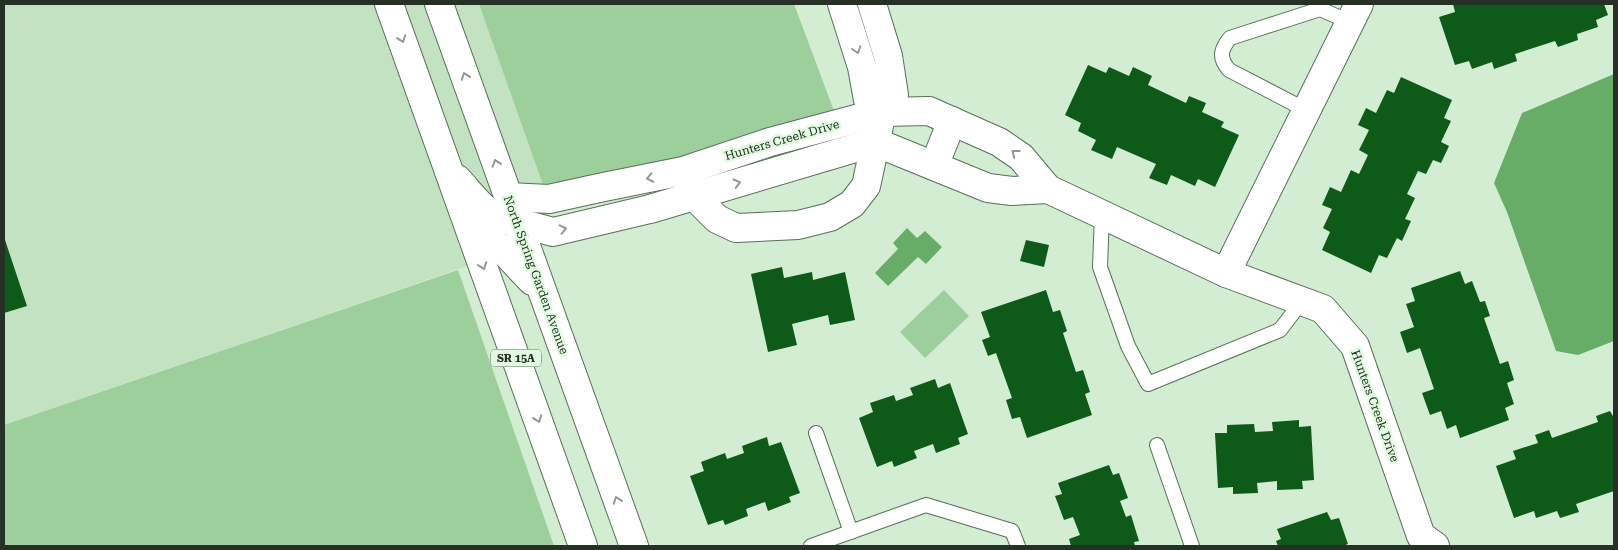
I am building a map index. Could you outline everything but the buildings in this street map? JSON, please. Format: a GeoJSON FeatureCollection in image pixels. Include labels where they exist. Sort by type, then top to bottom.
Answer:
{"type":"FeatureCollection","features":[{"type":"Feature","properties":{"kind":"main road","name":"SR 15A"},"geometry":{"type":"LineString","coordinates":[[389,4],[583,546]]}},
{"type":"Feature","properties":{"kind":"main road","name":"North Spring Garden Avenue"},"geometry":{"type":"LineString","coordinates":[[439,4],[541,292],[634,546]]}},
{"type":"Feature","properties":{"kind":"main road"},"geometry":{"type":"LineString","coordinates":[[683,171],[694,196],[717,219],[736,228],[798,225],[830,217],[852,204],[866,186],[882,112],[894,95],[888,56],[876,5],[845,12],[862,67],[868,100],[882,112]]}},
{"type":"Feature","properties":{"kind":"main road"},"geometry":{"type":"LineString","coordinates":[[1226,273],[1354,13]]}},
{"type":"Feature","properties":{"kind":"main road","name":"Hunters Creek Drive"},"geometry":{"type":"LineString","coordinates":[[512,209],[550,198],[683,171],[770,142],[882,112],[929,111],[999,142],[1021,157],[1048,189],[1226,273],[1323,309],[1355,346],[1422,536],[1435,546]]}},
{"type":"Feature","properties":{"kind":"main road"},"geometry":{"type":"LineString","coordinates":[[934,166],[952,121]]}},
{"type":"Feature","properties":{"kind":"main road"},"geometry":{"type":"LineString","coordinates":[[449,170],[487,212],[501,221],[512,209],[553,232],[694,196],[875,142]]}},
{"type":"Feature","properties":{"kind":"main road","name":"Hunters Creek Drive"},"geometry":{"type":"LineString","coordinates":[[875,142],[988,188],[1012,191],[1048,189]]}},
{"type":"Feature","properties":{"kind":"main road"},"geometry":{"type":"LineString","coordinates":[[472,235],[500,246],[541,292]]}},
{"type":"Feature","properties":{"kind":"lane"},"geometry":{"type":"LineString","coordinates":[[1306,110],[1229,70],[1223,63],[1221,55],[1223,46],[1230,38],[1320,9],[1354,13]]}},
{"type":"Feature","properties":{"kind":"lane"},"geometry":{"type":"LineString","coordinates":[[1102,214],[1100,267],[1128,346],[1148,384],[1280,330],[1302,301]]}},
{"type":"Feature","properties":{"kind":"lane"},"geometry":{"type":"LineString","coordinates":[[816,432],[851,532]]}},
{"type":"Feature","properties":{"kind":"lane"},"geometry":{"type":"LineString","coordinates":[[1157,445],[1192,546]]}},
{"type":"Feature","properties":{"kind":"lane"},"geometry":{"type":"LineString","coordinates":[[812,546],[926,505],[1012,531],[1018,546]]}},
{"type":"Feature","properties":{"kind":"shaded area"},"geometry":{"type":"Polygon","coordinates":[[[4,4],[376,4],[435,167],[432,170],[439,178],[459,236],[458,246],[463,247],[470,265],[4,425],[4,4]]]}},
{"type":"Feature","properties":{"kind":"shaded area"},"geometry":{"type":"Polygon","coordinates":[[[402,4],[426,4],[496,202],[459,163],[402,4]]]}},
{"type":"Feature","properties":{"kind":"shaded area"},"geometry":{"type":"Polygon","coordinates":[[[452,4],[479,4],[543,185],[516,184],[452,4]]]}},
{"type":"Feature","properties":{"kind":"shaded area"},"geometry":{"type":"Polygon","coordinates":[[[479,4],[794,4],[834,111],[766,128],[679,158],[543,185],[479,4]]]}},
{"type":"Feature","properties":{"kind":"shaded area"},"geometry":{"type":"Polygon","coordinates":[[[1614,74],[1614,341],[1578,355],[1556,351],[1507,212],[1494,183],[1522,113],[1614,74]]]}},
{"type":"Feature","properties":{"kind":"shaded area"},"geometry":{"type":"Polygon","coordinates":[[[907,228],[917,238],[925,231],[942,247],[926,264],[918,257],[888,286],[875,273],[898,249],[893,243],[907,228]]]}},
{"type":"Feature","properties":{"kind":"shaded area"},"geometry":{"type":"Polygon","coordinates":[[[458,270],[554,546],[4,546],[4,425],[458,270]]]}},
{"type":"Feature","properties":{"kind":"shaded area"},"geometry":{"type":"Polygon","coordinates":[[[944,290],[969,316],[925,358],[900,332],[944,290]]]}}]}
